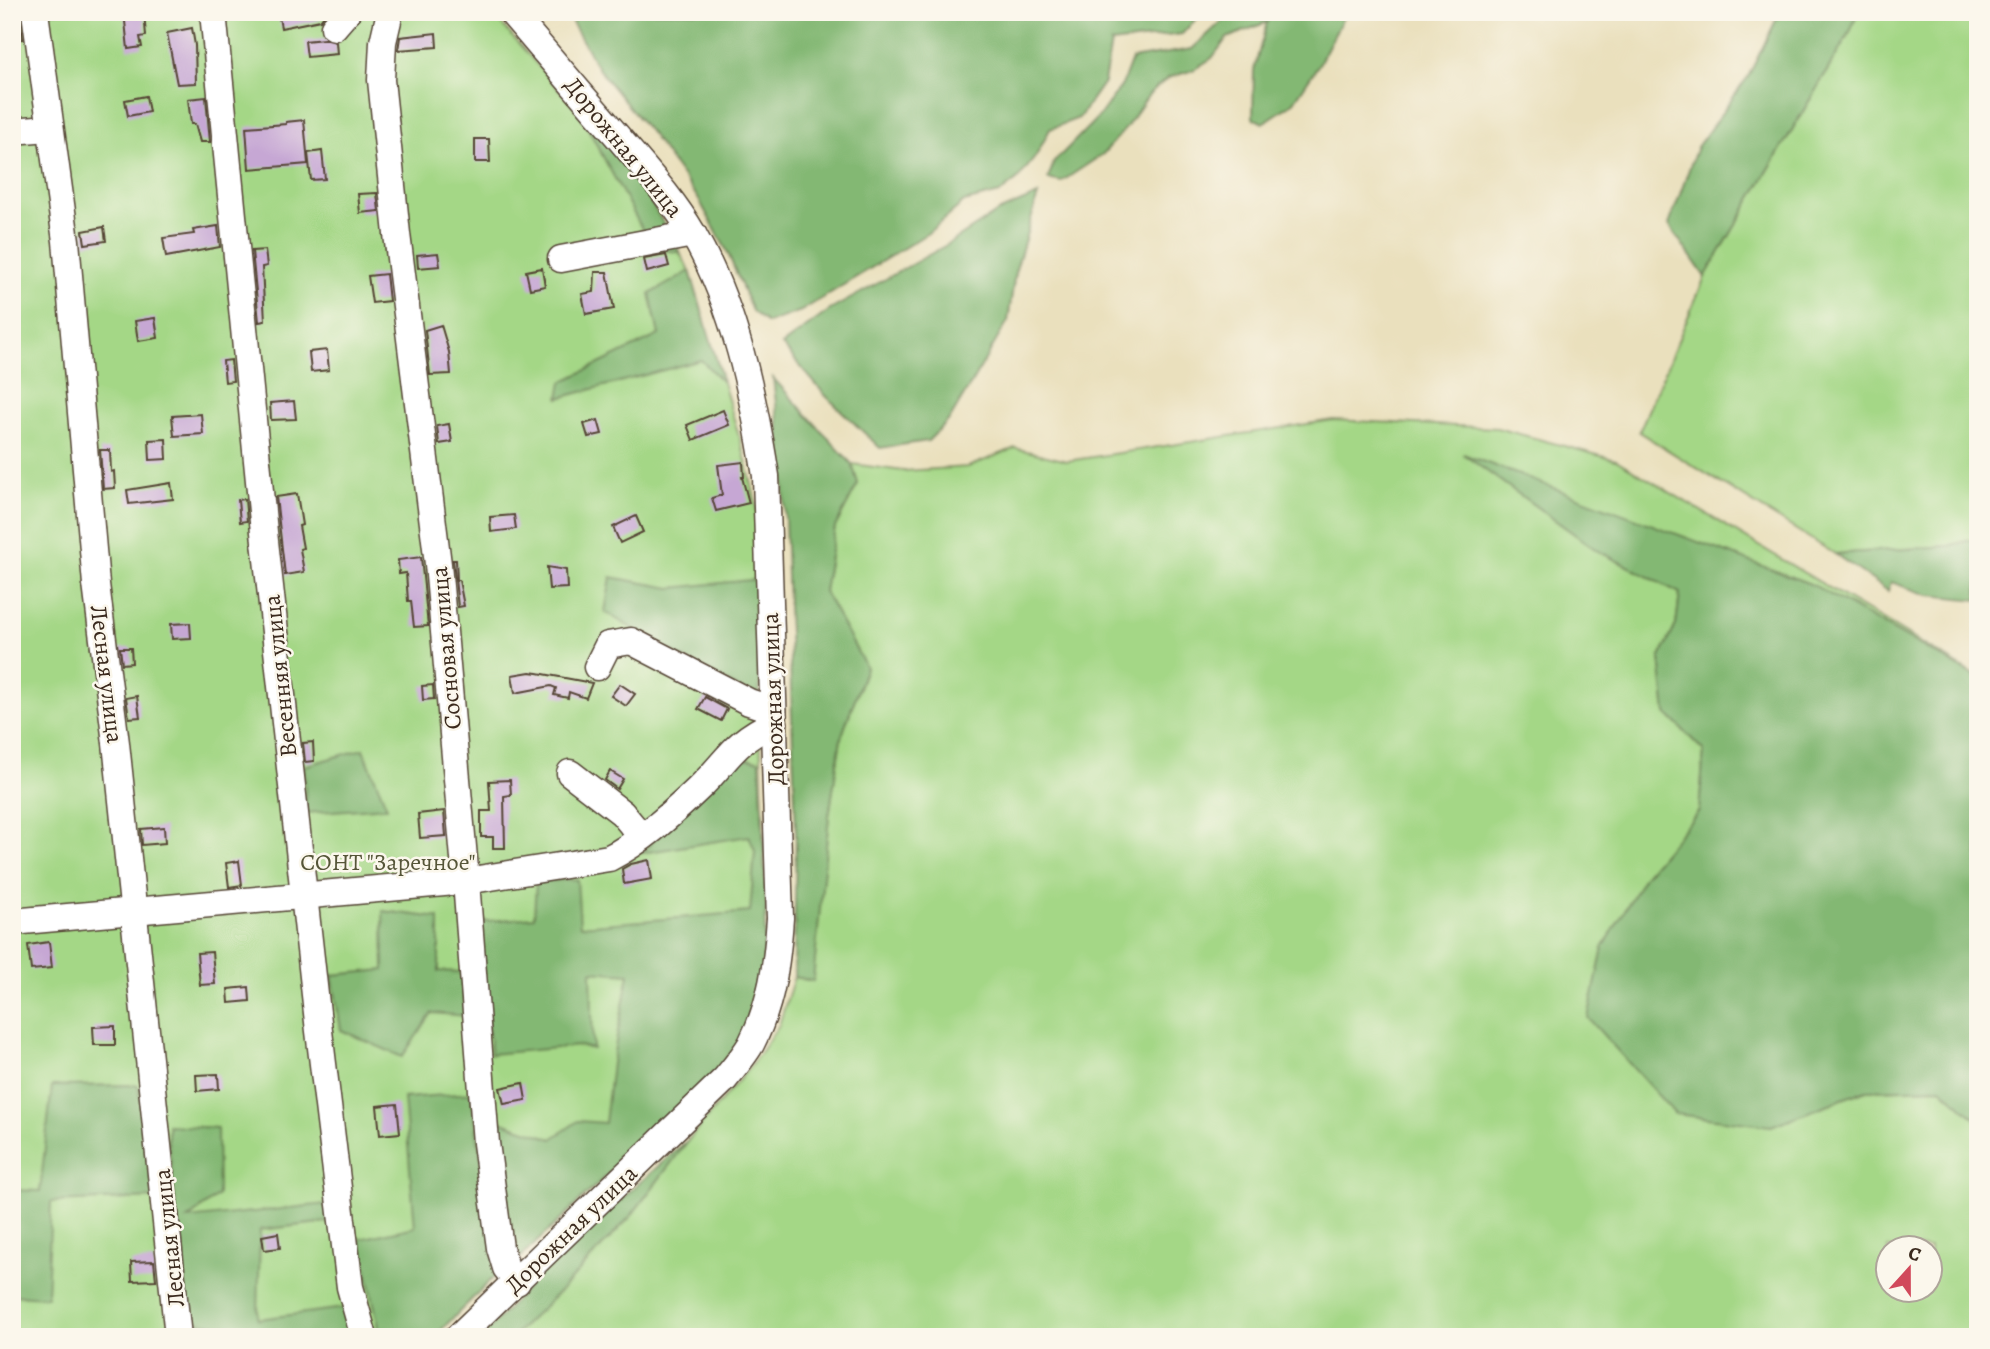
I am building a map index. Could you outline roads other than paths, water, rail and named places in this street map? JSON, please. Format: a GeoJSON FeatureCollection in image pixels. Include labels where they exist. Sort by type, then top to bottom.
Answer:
{"type":"FeatureCollection","features":[{"type":"Feature","properties":{"kind":"street","name":"Лесная улица"},"geometry":{"type":"LineString","coordinates":[[35,12],[66,241],[96,583],[116,743],[178,1337]]}},
{"type":"Feature","properties":{"kind":"street","name":"Весенняя улица"},"geometry":{"type":"LineString","coordinates":[[213,12],[303,897],[351,1287],[364,1337]]}},
{"type":"Feature","properties":{"kind":"street","name":"Сосновая улица"},"geometry":{"type":"LineString","coordinates":[[390,12],[383,42],[381,79],[397,234],[438,564],[486,1143],[500,1248],[506,1268],[517,1282]]}},
{"type":"Feature","properties":{"kind":"street","name":"Дорожная улица"},"geometry":{"type":"LineString","coordinates":[[458,1337],[725,1079],[750,1045],[765,1011],[776,972],[780,918],[766,477],[757,422],[728,313],[693,234],[665,192],[511,12]]}},
{"type":"Feature","properties":{"kind":"street"},"geometry":{"type":"LineString","coordinates":[[12,131],[49,128]]}},
{"type":"Feature","properties":{"kind":"street"},"geometry":{"type":"LineString","coordinates":[[561,259],[693,234]]}},
{"type":"Feature","properties":{"kind":"street"},"geometry":{"type":"LineString","coordinates":[[12,922],[466,881],[609,858],[627,849],[699,789],[740,742],[774,717],[631,641],[608,645],[597,667]]}},
{"type":"Feature","properties":{"kind":"street"},"geometry":{"type":"LineString","coordinates":[[570,773],[622,814],[642,837]]}},
{"type":"Feature","properties":{"kind":"park label","name":"СОНТ \"Заречное\""},"geometry":{"type":"Point","coordinates":[388,862]}}]}
